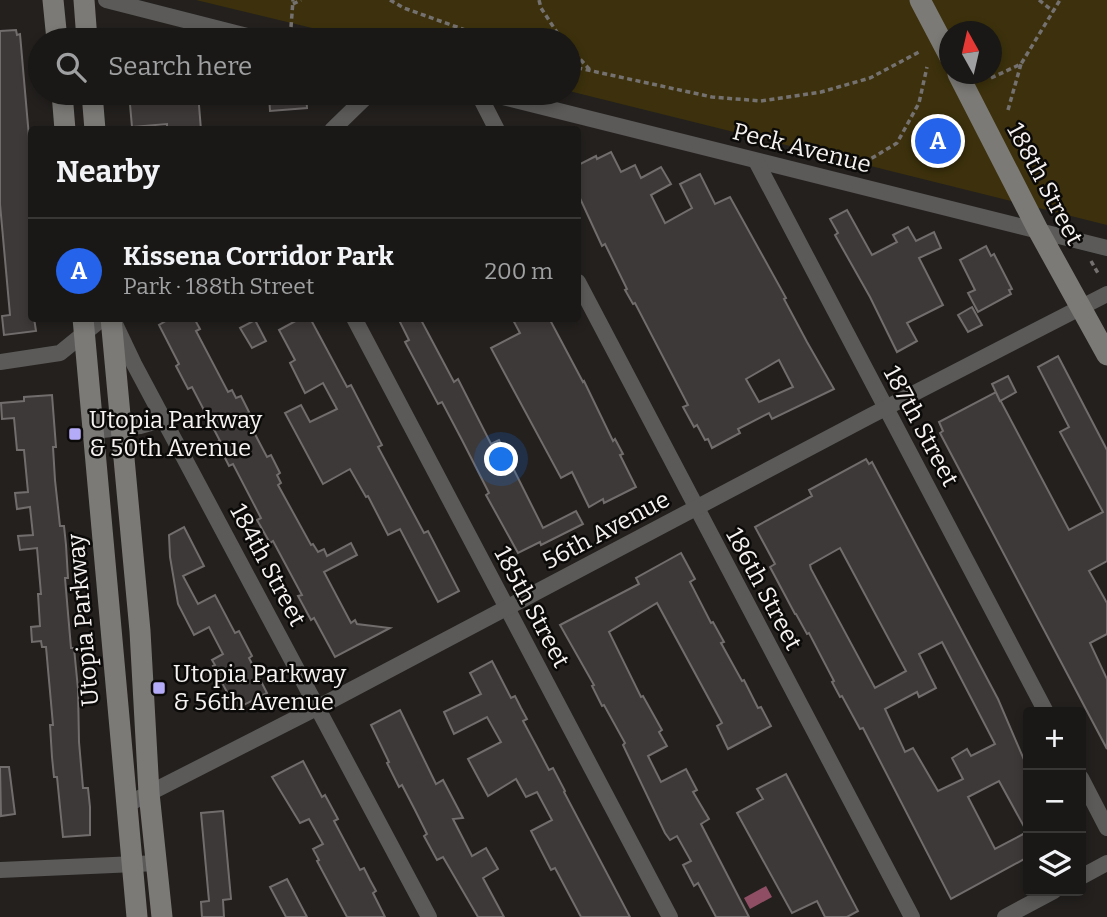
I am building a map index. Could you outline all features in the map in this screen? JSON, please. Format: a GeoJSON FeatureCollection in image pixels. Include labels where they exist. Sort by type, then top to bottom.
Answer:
{"type":"FeatureCollection","features":[{"type":"Feature","properties":{"kind":"main road"},"geometry":{"type":"LineString","coordinates":[[53,0],[56,28]]}},
{"type":"Feature","properties":{"kind":"main road"},"geometry":{"type":"LineString","coordinates":[[84,0],[86,28]]}},
{"type":"Feature","properties":{"kind":"main road"},"geometry":{"type":"LineString","coordinates":[[920,0],[939,36]]}},
{"type":"Feature","properties":{"kind":"main road","name":"188th Street"},"geometry":{"type":"LineString","coordinates":[[963,84],[1038,230],[1107,355]]}},
{"type":"Feature","properties":{"kind":"main road"},"geometry":{"type":"LineString","coordinates":[[63,105],[65,126]]}},
{"type":"Feature","properties":{"kind":"main road"},"geometry":{"type":"LineString","coordinates":[[93,105],[95,126]]}},
{"type":"Feature","properties":{"kind":"main road"},"geometry":{"type":"LineString","coordinates":[[112,322],[139,631],[149,793],[162,917]]}},
{"type":"Feature","properties":{"kind":"main road","name":"Utopia Parkway"},"geometry":{"type":"LineString","coordinates":[[84,326],[137,917]]}},
{"type":"Feature","properties":{"kind":"street"},"geometry":{"type":"LineString","coordinates":[[106,0],[215,28]]}},
{"type":"Feature","properties":{"kind":"street"},"geometry":{"type":"LineString","coordinates":[[336,126],[358,105]]}},
{"type":"Feature","properties":{"kind":"street"},"geometry":{"type":"LineString","coordinates":[[484,105],[495,126]]}},
{"type":"Feature","properties":{"kind":"street","name":"Peck Avenue"},"geometry":{"type":"LineString","coordinates":[[534,105],[1107,247]]}},
{"type":"Feature","properties":{"kind":"street","name":"187th Street"},"geometry":{"type":"LineString","coordinates":[[756,161],[1043,707]]}},
{"type":"Feature","properties":{"kind":"street","name":"186th Street"},"geometry":{"type":"LineString","coordinates":[[581,288],[912,917]]}},
{"type":"Feature","properties":{"kind":"street","name":"56th Avenue"},"geometry":{"type":"LineString","coordinates":[[126,805],[1107,294]]}},
{"type":"Feature","properties":{"kind":"street","name":"184th Street"},"geometry":{"type":"LineString","coordinates":[[114,322],[429,917]]}},
{"type":"Feature","properties":{"kind":"street","name":"185th Street"},"geometry":{"type":"LineString","coordinates":[[356,322],[670,917]]}},
{"type":"Feature","properties":{"kind":"street"},"geometry":{"type":"LineString","coordinates":[[0,362],[60,353],[84,326]]}},
{"type":"Feature","properties":{"kind":"street"},"geometry":{"type":"LineString","coordinates":[[93,431],[165,419]]}},
{"type":"Feature","properties":{"kind":"street"},"geometry":{"type":"LineString","coordinates":[[1086,788],[1107,828]]}},
{"type":"Feature","properties":{"kind":"street"},"geometry":{"type":"LineString","coordinates":[[0,870],[158,863]]}},
{"type":"Feature","properties":{"kind":"street"},"geometry":{"type":"LineString","coordinates":[[1086,874],[1107,863]]}},
{"type":"Feature","properties":{"kind":"street"},"geometry":{"type":"LineString","coordinates":[[1005,917],[1045,896]]}},
{"type":"Feature","properties":{"kind":"path"},"geometry":{"type":"LineString","coordinates":[[291,27],[293,2],[301,0]]}},
{"type":"Feature","properties":{"kind":"path"},"geometry":{"type":"LineString","coordinates":[[390,0],[404,8],[460,28]]}},
{"type":"Feature","properties":{"kind":"path"},"geometry":{"type":"LineString","coordinates":[[539,0],[554,28]]}},
{"type":"Feature","properties":{"kind":"path"},"geometry":{"type":"LineString","coordinates":[[1039,0],[1054,12]]}},
{"type":"Feature","properties":{"kind":"path"},"geometry":{"type":"LineString","coordinates":[[1008,110],[1021,64],[1060,0]]}},
{"type":"Feature","properties":{"kind":"path"},"geometry":{"type":"LineString","coordinates":[[581,69],[712,97],[761,101],[821,92],[870,78],[919,52]]}},
{"type":"Feature","properties":{"kind":"path"},"geometry":{"type":"LineString","coordinates":[[581,60],[593,72]]}},
{"type":"Feature","properties":{"kind":"path"},"geometry":{"type":"LineString","coordinates":[[1002,73],[1021,64]]}},
{"type":"Feature","properties":{"kind":"path"},"geometry":{"type":"LineString","coordinates":[[857,167],[897,143],[919,103],[927,67]]}},
{"type":"Feature","properties":{"kind":"path"},"geometry":{"type":"LineString","coordinates":[[1087,253],[1099,275]]}},
{"type":"Feature","properties":{"kind":"shaded area"},"geometry":{"type":"Polygon","coordinates":[[[196,0],[1107,0],[1107,225],[581,94],[581,28],[312,28],[196,0]]]}},
{"type":"Feature","properties":{"kind":"shaded area"},"geometry":{"type":"Polygon","coordinates":[[[766,886],[772,897],[750,909],[744,898],[766,886]]]}},
{"type":"Feature","properties":{"kind":"building"},"geometry":{"type":"Polygon","coordinates":[[[16,30],[17,35],[20,34],[28,131],[28,322],[35,322],[36,331],[4,335],[2,316],[10,315],[0,204],[0,31],[16,30]]]}},
{"type":"Feature","properties":{"kind":"building"},"geometry":{"type":"Polygon","coordinates":[[[130,105],[199,105],[201,126],[132,126],[130,105]]]}},
{"type":"Feature","properties":{"kind":"building"},"geometry":{"type":"Polygon","coordinates":[[[270,105],[307,105],[307,108],[270,111],[270,105]]]}},
{"type":"Feature","properties":{"kind":"building"},"geometry":{"type":"Polygon","coordinates":[[[611,152],[621,172],[635,165],[641,178],[661,167],[671,184],[651,195],[665,223],[692,208],[680,184],[700,174],[715,204],[730,197],[834,389],[772,419],[769,413],[738,429],[740,433],[712,448],[697,425],[694,427],[683,407],[688,405],[635,303],[633,304],[625,290],[627,289],[605,244],[602,246],[581,200],[581,164],[596,156],[597,159],[611,152]],[[779,360],[746,379],[759,402],[793,387],[779,360]]]}},
{"type":"Feature","properties":{"kind":"building"},"geometry":{"type":"Polygon","coordinates":[[[847,210],[872,255],[897,242],[893,235],[908,227],[916,241],[934,232],[941,248],[919,258],[943,305],[907,323],[917,341],[897,352],[835,235],[838,233],[830,219],[847,210]]]}},
{"type":"Feature","properties":{"kind":"building"},"geometry":{"type":"Polygon","coordinates":[[[986,246],[991,256],[994,254],[1012,289],[1009,290],[1011,294],[978,312],[968,293],[975,290],[960,260],[986,246]]]}},
{"type":"Feature","properties":{"kind":"building"},"geometry":{"type":"Polygon","coordinates":[[[972,307],[982,325],[968,332],[958,315],[972,307]]]}},
{"type":"Feature","properties":{"kind":"building"},"geometry":{"type":"Polygon","coordinates":[[[164,322],[196,322],[200,329],[196,331],[228,392],[232,390],[236,398],[241,396],[250,414],[246,417],[267,457],[271,455],[280,473],[277,475],[281,483],[278,485],[311,545],[313,544],[318,552],[324,549],[327,556],[351,543],[357,555],[324,572],[351,623],[355,620],[357,624],[390,628],[335,657],[314,618],[311,620],[298,596],[302,595],[273,541],[270,543],[257,520],[261,518],[233,464],[229,466],[217,442],[220,441],[192,387],[188,389],[176,366],[179,364],[159,325],[164,322]]]}},
{"type":"Feature","properties":{"kind":"building"},"geometry":{"type":"Polygon","coordinates":[[[256,322],[266,341],[252,348],[240,328],[256,322]]]}},
{"type":"Feature","properties":{"kind":"building"},"geometry":{"type":"Polygon","coordinates":[[[294,322],[312,322],[347,387],[351,385],[382,445],[378,447],[424,533],[428,531],[459,591],[438,602],[400,529],[388,535],[368,496],[366,497],[350,469],[323,484],[285,413],[301,405],[310,422],[337,409],[323,383],[305,393],[290,363],[295,360],[279,330],[294,322]]]}},
{"type":"Feature","properties":{"kind":"building"},"geometry":{"type":"Polygon","coordinates":[[[400,322],[422,322],[454,382],[458,379],[491,444],[499,440],[543,528],[576,511],[583,524],[518,553],[486,495],[489,493],[442,402],[438,404],[405,342],[409,340],[400,322]]]}},
{"type":"Feature","properties":{"kind":"building"},"geometry":{"type":"Polygon","coordinates":[[[514,322],[551,322],[613,441],[615,439],[623,454],[620,455],[636,487],[604,503],[603,499],[589,507],[572,472],[561,478],[491,348],[520,333],[514,322]]]}},
{"type":"Feature","properties":{"kind":"building"},"geometry":{"type":"Polygon","coordinates":[[[1058,356],[1107,450],[1107,561],[1089,571],[1107,603],[1107,634],[1090,643],[1107,679],[1107,749],[940,433],[943,431],[939,422],[996,392],[1069,530],[1103,512],[1060,432],[1069,427],[1038,367],[1058,356]]]}},
{"type":"Feature","properties":{"kind":"building"},"geometry":{"type":"Polygon","coordinates":[[[1008,376],[1016,392],[1000,401],[992,384],[1008,376]]]}},
{"type":"Feature","properties":{"kind":"building"},"geometry":{"type":"Polygon","coordinates":[[[52,395],[56,447],[53,447],[55,480],[60,526],[64,526],[66,545],[68,578],[65,578],[71,648],[74,648],[78,689],[83,788],[88,788],[90,807],[90,835],[63,837],[57,777],[54,777],[52,757],[50,725],[53,725],[46,647],[42,647],[41,641],[32,642],[31,627],[40,626],[38,594],[41,594],[37,548],[20,550],[18,536],[33,535],[30,507],[17,509],[15,493],[28,492],[24,450],[17,450],[14,418],[2,419],[1,403],[24,401],[24,397],[52,395]]]}},
{"type":"Feature","properties":{"kind":"building"},"geometry":{"type":"Polygon","coordinates":[[[866,459],[869,464],[872,462],[998,699],[1023,757],[1023,825],[999,781],[968,797],[995,849],[1023,834],[1023,860],[951,899],[863,728],[860,729],[842,696],[840,697],[809,633],[807,634],[795,614],[770,567],[775,564],[755,527],[812,496],[809,490],[866,459]],[[840,548],[810,565],[875,688],[906,671],[840,548]],[[942,642],[919,654],[936,688],[919,697],[917,692],[885,709],[905,752],[913,748],[938,791],[963,779],[952,758],[967,749],[971,756],[995,744],[942,642]]]}},
{"type":"Feature","properties":{"kind":"building"},"geometry":{"type":"Polygon","coordinates":[[[184,527],[204,566],[183,576],[198,604],[215,595],[235,633],[239,631],[267,693],[236,709],[213,666],[215,665],[212,660],[223,654],[209,627],[194,635],[178,604],[169,535],[184,527]]]}},
{"type":"Feature","properties":{"kind":"building"},"geometry":{"type":"Polygon","coordinates":[[[681,553],[695,579],[690,582],[724,642],[721,643],[771,726],[728,749],[717,726],[722,723],[657,603],[609,632],[641,697],[643,696],[662,730],[659,732],[667,746],[648,756],[661,782],[686,769],[697,790],[693,792],[709,819],[701,824],[749,917],[716,917],[698,883],[694,886],[683,865],[691,861],[677,836],[670,840],[665,833],[623,745],[625,743],[604,705],[602,706],[592,686],[594,685],[560,625],[639,584],[636,578],[681,553]]]}},
{"type":"Feature","properties":{"kind":"building"},"geometry":{"type":"Polygon","coordinates":[[[492,661],[511,698],[515,696],[527,719],[523,721],[549,770],[553,768],[630,917],[581,917],[555,868],[551,870],[531,831],[552,820],[537,792],[526,797],[516,779],[488,796],[468,759],[501,742],[487,717],[454,734],[444,712],[481,694],[470,673],[492,661]]]}},
{"type":"Feature","properties":{"kind":"building"},"geometry":{"type":"Polygon","coordinates":[[[400,710],[436,784],[443,780],[463,818],[453,819],[472,856],[486,848],[498,869],[483,878],[504,917],[478,917],[443,857],[437,860],[402,785],[399,787],[371,725],[400,710]]]}},
{"type":"Feature","properties":{"kind":"building"},"geometry":{"type":"Polygon","coordinates":[[[303,761],[322,797],[325,795],[338,819],[334,821],[360,870],[364,868],[385,917],[347,917],[313,849],[323,844],[309,819],[300,823],[272,777],[303,761]]]}},
{"type":"Feature","properties":{"kind":"building"},"geometry":{"type":"Polygon","coordinates":[[[0,767],[9,767],[15,814],[1,816],[0,767]]]}},
{"type":"Feature","properties":{"kind":"building"},"geometry":{"type":"Polygon","coordinates":[[[786,774],[858,911],[847,917],[825,917],[817,901],[792,913],[737,813],[763,799],[757,789],[786,774]]]}},
{"type":"Feature","properties":{"kind":"building"},"geometry":{"type":"Polygon","coordinates":[[[223,811],[231,899],[223,900],[224,917],[202,917],[201,902],[209,901],[201,813],[223,811]]]}},
{"type":"Feature","properties":{"kind":"building"},"geometry":{"type":"Polygon","coordinates":[[[287,879],[307,917],[286,917],[270,887],[287,879]]]}},
{"type":"Feature","properties":{"kind":"place","name":"Kissena Corridor Park"},"geometry":{"type":"Point","coordinates":[938,141]}},
{"type":"Feature","properties":{"kind":"place","name":"Utopia Parkway & 50th Avenue"},"geometry":{"type":"Point","coordinates":[75,434]}},
{"type":"Feature","properties":{"kind":"place","name":"Utopia Parkway & 56th Avenue"},"geometry":{"type":"Point","coordinates":[159,688]}}]}
